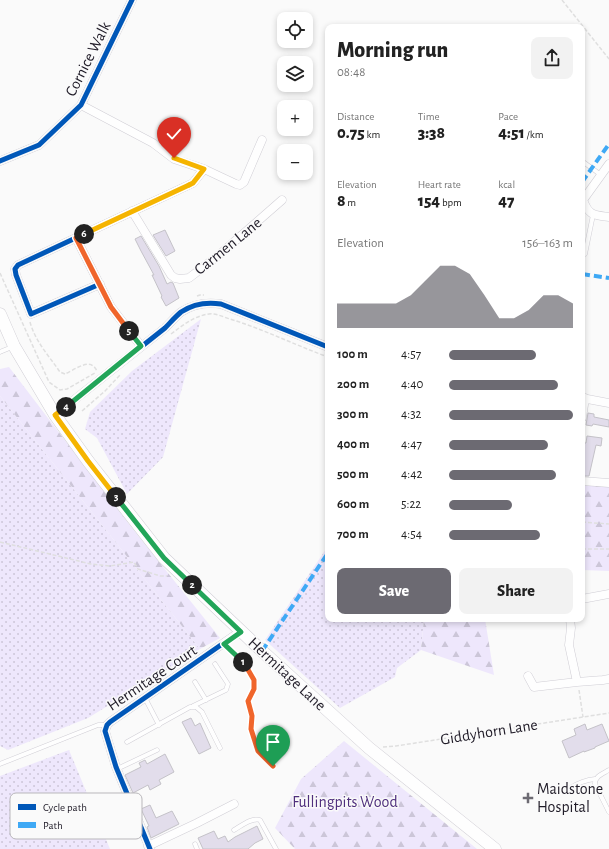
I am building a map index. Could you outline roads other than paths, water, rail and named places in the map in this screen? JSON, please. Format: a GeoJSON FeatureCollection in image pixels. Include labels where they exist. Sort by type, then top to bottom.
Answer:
{"type":"FeatureCollection","features":[{"type":"Feature","properties":{"kind":"main road","name":"Hermitage Lane"},"geometry":{"type":"LineString","coordinates":[[0,314],[14,346],[55,415],[88,461],[164,558],[241,632],[369,748],[494,849]]}},
{"type":"Feature","properties":{"kind":"street","name":"Cornice Walk"},"geometry":{"type":"LineString","coordinates":[[0,161],[39,145],[81,105],[132,0]]}},
{"type":"Feature","properties":{"kind":"street"},"geometry":{"type":"LineString","coordinates":[[81,105],[154,143],[174,158],[240,185],[244,182],[262,140]]}},
{"type":"Feature","properties":{"kind":"street"},"geometry":{"type":"LineString","coordinates":[[585,197],[609,164]]}},
{"type":"Feature","properties":{"kind":"street"},"geometry":{"type":"LineString","coordinates":[[100,284],[31,314],[15,269],[18,265],[193,183],[204,169]]}},
{"type":"Feature","properties":{"kind":"street","name":"Carmen Lane"},"geometry":{"type":"LineString","coordinates":[[132,211],[171,275],[180,279],[189,278],[219,255],[282,200]]}},
{"type":"Feature","properties":{"kind":"street"},"geometry":{"type":"LineString","coordinates":[[585,206],[586,209],[593,215],[609,217]]}},
{"type":"Feature","properties":{"kind":"street"},"geometry":{"type":"LineString","coordinates":[[76,238],[111,307],[141,346]]}},
{"type":"Feature","properties":{"kind":"street"},"geometry":{"type":"LineString","coordinates":[[55,415],[165,328],[181,312],[198,305],[214,303],[221,304],[325,346]]}},
{"type":"Feature","properties":{"kind":"street"},"geometry":{"type":"LineString","coordinates":[[585,398],[609,403]]}},
{"type":"Feature","properties":{"kind":"street"},"geometry":{"type":"LineString","coordinates":[[585,481],[609,483]]}},
{"type":"Feature","properties":{"kind":"street"},"geometry":{"type":"LineString","coordinates":[[585,598],[609,594]]}},
{"type":"Feature","properties":{"kind":"street"},"geometry":{"type":"LineString","coordinates":[[570,622],[569,645],[577,682]]}},
{"type":"Feature","properties":{"kind":"street","name":"Hermitage Court"},"geometry":{"type":"LineString","coordinates":[[127,793],[117,770],[105,731],[107,725],[241,632]]}},
{"type":"Feature","properties":{"kind":"street"},"geometry":{"type":"LineString","coordinates":[[528,676],[534,687],[609,679]]}},
{"type":"Feature","properties":{"kind":"street","name":"Hermitage Court"},"geometry":{"type":"LineString","coordinates":[[142,830],[149,847],[234,804]]}},
{"type":"Feature","properties":{"kind":"lane"},"geometry":{"type":"LineString","coordinates":[[585,163],[601,175]]}},
{"type":"Feature","properties":{"kind":"lane"},"geometry":{"type":"LineString","coordinates":[[585,250],[593,215]]}},
{"type":"Feature","properties":{"kind":"lane"},"geometry":{"type":"LineString","coordinates":[[0,352],[14,346]]}},
{"type":"Feature","properties":{"kind":"lane"},"geometry":{"type":"LineString","coordinates":[[224,644],[239,658],[254,680],[254,689],[248,701],[252,716],[251,729],[258,751],[273,766]]}},
{"type":"Feature","properties":{"kind":"lane"},"geometry":{"type":"LineString","coordinates":[[127,742],[190,707],[226,690],[228,684],[215,664]]}},
{"type":"Feature","properties":{"kind":"lane"},"geometry":{"type":"LineString","coordinates":[[195,682],[206,700]]}},
{"type":"Feature","properties":{"kind":"lane"},"geometry":{"type":"LineString","coordinates":[[145,698],[159,725]]}},
{"type":"Feature","properties":{"kind":"lane"},"geometry":{"type":"LineString","coordinates":[[190,707],[196,707],[202,712],[220,748]]}},
{"type":"Feature","properties":{"kind":"lane"},"geometry":{"type":"LineString","coordinates":[[0,764],[98,725],[107,725]]}},
{"type":"Feature","properties":{"kind":"lane"},"geometry":{"type":"LineString","coordinates":[[117,770],[157,750]]}},
{"type":"Feature","properties":{"kind":"lane"},"geometry":{"type":"LineString","coordinates":[[570,788],[581,782],[595,779],[609,770]]}},
{"type":"Feature","properties":{"kind":"lane"},"geometry":{"type":"LineString","coordinates":[[595,779],[595,784],[609,812]]}},
{"type":"Feature","properties":{"kind":"lane"},"geometry":{"type":"LineString","coordinates":[[234,830],[252,820],[260,820],[276,849]]}},
{"type":"Feature","properties":{"kind":"lane"},"geometry":{"type":"LineString","coordinates":[[195,844],[197,849]]}},
{"type":"Feature","properties":{"kind":"place","name":"Maidstone Hospital"},"geometry":{"type":"Point","coordinates":[528,798]}},
{"type":"Feature","properties":{"kind":"park label","name":"Fullingpits Wood"},"geometry":{"type":"Point","coordinates":[345,802]}}]}
